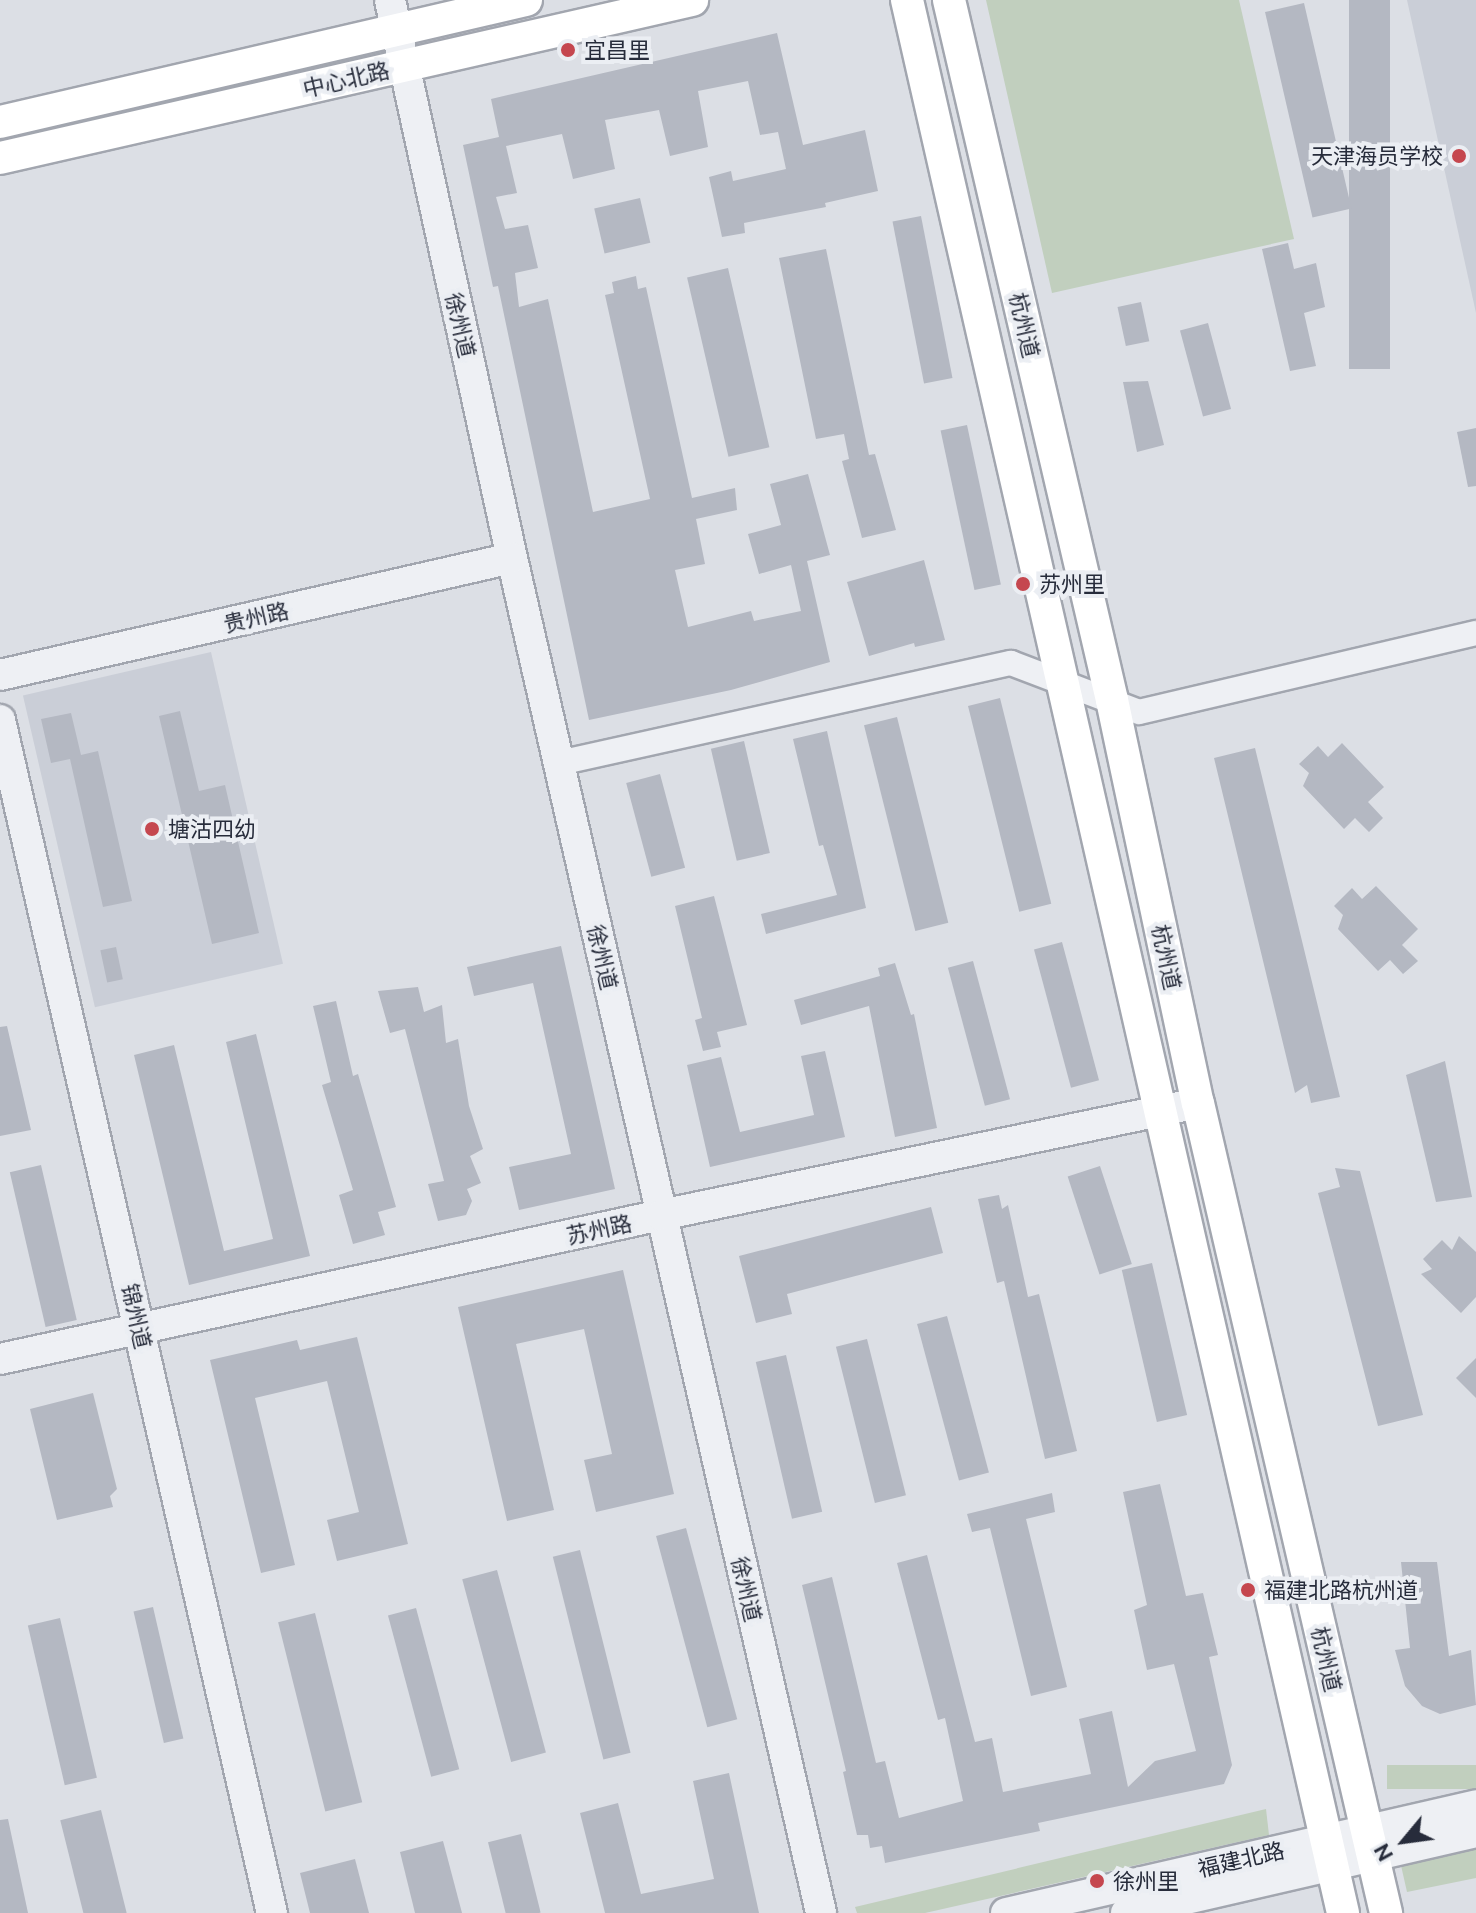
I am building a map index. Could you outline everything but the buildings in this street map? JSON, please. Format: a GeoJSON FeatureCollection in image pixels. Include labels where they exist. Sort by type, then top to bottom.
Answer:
{"type":"FeatureCollection","features":[{"type":"Feature","properties":{"kind":"main road","name":"中心北路"},"geometry":{"type":"LineString","coordinates":[[0,122],[393,15],[526,0]]}},
{"type":"Feature","properties":{"kind":"main road","name":"中心北路"},"geometry":{"type":"LineString","coordinates":[[0,158],[692,0]]}},
{"type":"Feature","properties":{"kind":"main road","name":"杭州道"},"geometry":{"type":"LineString","coordinates":[[949,0],[1112,700],[1198,1103],[1386,1913]]}},
{"type":"Feature","properties":{"kind":"main road","name":"杭州道"},"geometry":{"type":"LineString","coordinates":[[907,1],[1065,682],[1343,1913]]}},
{"type":"Feature","properties":{"kind":"street","name":"徐州道"},"geometry":{"type":"LineString","coordinates":[[393,15],[512,558],[821,1913]]}},
{"type":"Feature","properties":{"kind":"street","name":"贵州路"},"geometry":{"type":"LineString","coordinates":[[0,675],[512,558]]}},
{"type":"Feature","properties":{"kind":"street"},"geometry":{"type":"LineString","coordinates":[[559,763],[1011,663],[1139,712],[1476,633]]}},
{"type":"Feature","properties":{"kind":"street","name":"锦州道"},"geometry":{"type":"LineString","coordinates":[[0,720],[272,1913]]}},
{"type":"Feature","properties":{"kind":"street","name":"苏州路"},"geometry":{"type":"LineString","coordinates":[[0,1359],[661,1215],[1198,1103]]}},
{"type":"Feature","properties":{"kind":"street","name":"福建北路"},"geometry":{"type":"LineString","coordinates":[[1126,1913],[1370,1844],[1476,1805]]}},
{"type":"Feature","properties":{"kind":"street","name":"福建北路"},"geometry":{"type":"LineString","coordinates":[[1370,1844],[1476,1832]]}},
{"type":"Feature","properties":{"kind":"street","name":"福建北路"},"geometry":{"type":"LineString","coordinates":[[1006,1913],[1329,1854]]}},
{"type":"Feature","properties":{"kind":"shaded area","name":"天津海员学校"},"geometry":{"type":"Polygon","coordinates":[[[1407,0],[1476,0],[1476,313],[1407,0]]]}},
{"type":"Feature","properties":{"kind":"shaded area","name":"塘沽四幼"},"geometry":{"type":"Polygon","coordinates":[[[211,652],[283,964],[95,1007],[23,695],[211,652]]]}},
{"type":"Feature","properties":{"kind":"green space"},"geometry":{"type":"Polygon","coordinates":[[[986,0],[1239,0],[1294,239],[1052,293],[986,0]]]}},
{"type":"Feature","properties":{"kind":"green space"},"geometry":{"type":"Polygon","coordinates":[[[1387,1765],[1476,1765],[1476,1789],[1387,1789],[1387,1765]]]}},
{"type":"Feature","properties":{"kind":"green space"},"geometry":{"type":"Polygon","coordinates":[[[1266,1809],[1269,1835],[925,1913],[857,1913],[855,1907],[1266,1809]]]}},
{"type":"Feature","properties":{"kind":"green space"},"geometry":{"type":"Polygon","coordinates":[[[1476,1843],[1476,1878],[1407,1892],[1400,1861],[1476,1843]]]}},
{"type":"Feature","properties":{"kind":"place","name":"宜昌里"},"geometry":{"type":"Point","coordinates":[568,50]}},
{"type":"Feature","properties":{"kind":"place","name":"天津海员学校"},"geometry":{"type":"Point","coordinates":[1459,156]}},
{"type":"Feature","properties":{"kind":"place","name":"苏州里"},"geometry":{"type":"Point","coordinates":[1023,584]}},
{"type":"Feature","properties":{"kind":"place","name":"塘沽四幼"},"geometry":{"type":"Point","coordinates":[152,829]}},
{"type":"Feature","properties":{"kind":"place","name":"福建北路杭州道"},"geometry":{"type":"Point","coordinates":[1248,1590]}},
{"type":"Feature","properties":{"kind":"place","name":"徐州里"},"geometry":{"type":"Point","coordinates":[1097,1881]}}]}
